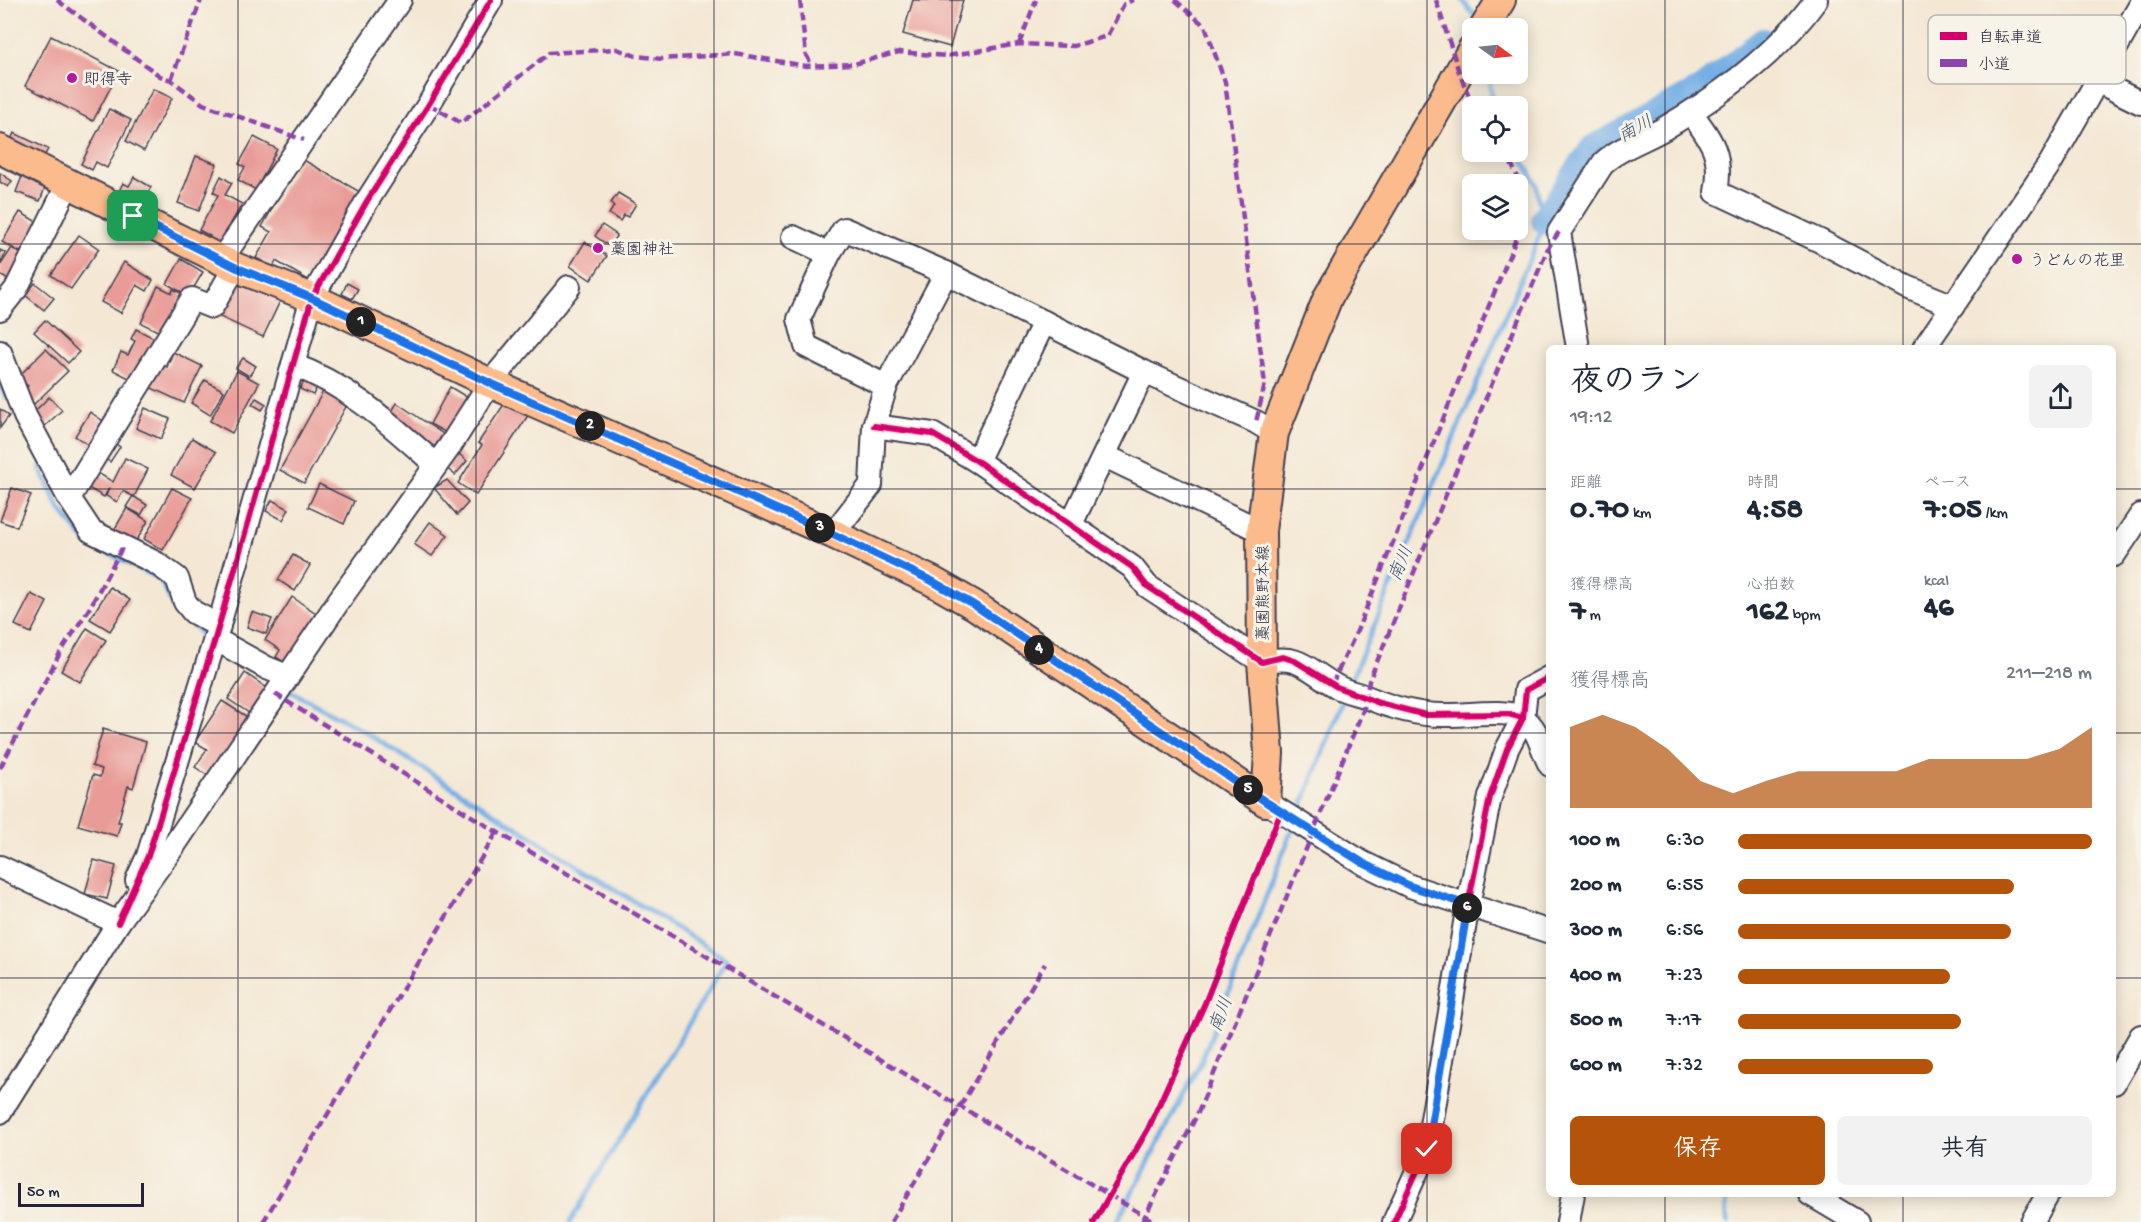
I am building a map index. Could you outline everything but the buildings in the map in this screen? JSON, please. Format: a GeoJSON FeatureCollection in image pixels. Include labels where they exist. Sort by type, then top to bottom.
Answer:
{"type":"FeatureCollection","features":[{"type":"Feature","properties":{"kind":"main road","name":"藁園熊野本線"},"geometry":{"type":"LineString","coordinates":[[1490,18],[1501,0]]}},
{"type":"Feature","properties":{"kind":"main road","name":"藁園熊野本線"},"geometry":{"type":"LineString","coordinates":[[1276,808],[1262,662],[1261,531],[1275,433],[1328,297],[1462,67]]}},
{"type":"Feature","properties":{"kind":"main road"},"geometry":{"type":"LineString","coordinates":[[0,149],[228,264],[312,298],[490,383],[833,534],[932,581],[974,605],[1276,808]]}},
{"type":"Feature","properties":{"kind":"street"},"geometry":{"type":"LineString","coordinates":[[69,498],[192,299],[212,307],[228,264],[400,0]]}},
{"type":"Feature","properties":{"kind":"street"},"geometry":{"type":"LineString","coordinates":[[118,922],[148,856],[217,632],[312,298],[367,201],[429,104],[491,0]]}},
{"type":"Feature","properties":{"kind":"street"},"geometry":{"type":"LineString","coordinates":[[1578,345],[1559,232],[1604,162],[1614,153],[1647,139],[1691,113],[1771,51],[1797,27],[1816,0]]}},
{"type":"Feature","properties":{"kind":"street"},"geometry":{"type":"LineString","coordinates":[[2126,31],[2141,4]]}},
{"type":"Feature","properties":{"kind":"street"},"geometry":{"type":"LineString","coordinates":[[1926,345],[2051,162],[2097,84]]}},
{"type":"Feature","properties":{"kind":"street"},"geometry":{"type":"LineString","coordinates":[[2102,84],[2141,103]]}},
{"type":"Feature","properties":{"kind":"street"},"geometry":{"type":"LineString","coordinates":[[1691,113],[1708,136],[1718,157],[1720,171],[1716,192],[1820,241],[1907,287],[1953,306]]}},
{"type":"Feature","properties":{"kind":"street"},"geometry":{"type":"LineString","coordinates":[[0,309],[16,289],[69,182]]}},
{"type":"Feature","properties":{"kind":"street"},"geometry":{"type":"LineString","coordinates":[[886,386],[806,346],[799,319],[829,254],[844,229],[946,273],[1144,372],[1275,433]]}},
{"type":"Feature","properties":{"kind":"street"},"geometry":{"type":"LineString","coordinates":[[793,237],[829,254]]}},
{"type":"Feature","properties":{"kind":"street"},"geometry":{"type":"LineString","coordinates":[[833,534],[871,484],[874,426],[886,386],[946,273]]}},
{"type":"Feature","properties":{"kind":"street"},"geometry":{"type":"LineString","coordinates":[[0,1112],[118,922],[173,848],[287,676],[435,464],[450,446],[490,383],[569,286]]}},
{"type":"Feature","properties":{"kind":"street"},"geometry":{"type":"LineString","coordinates":[[977,461],[1044,322]]}},
{"type":"Feature","properties":{"kind":"street"},"geometry":{"type":"LineString","coordinates":[[0,352],[25,416],[69,498],[91,531],[156,563],[177,578],[184,602],[193,612],[267,668],[287,676]]}},
{"type":"Feature","properties":{"kind":"street"},"geometry":{"type":"LineString","coordinates":[[293,365],[342,388],[381,416],[435,464]]}},
{"type":"Feature","properties":{"kind":"street"},"geometry":{"type":"LineString","coordinates":[[1070,526],[1144,372]]}},
{"type":"Feature","properties":{"kind":"street"},"geometry":{"type":"LineString","coordinates":[[874,426],[932,434],[977,461],[1132,567],[1147,586],[1262,662],[1283,657],[1295,661],[1337,687],[1379,703],[1426,715],[1508,714],[1523,718],[1538,734],[1541,749],[1546,758]]}},
{"type":"Feature","properties":{"kind":"street"},"geometry":{"type":"LineString","coordinates":[[1105,456],[1261,531]]}},
{"type":"Feature","properties":{"kind":"street"},"geometry":{"type":"LineString","coordinates":[[2116,552],[2141,515]]}},
{"type":"Feature","properties":{"kind":"street"},"geometry":{"type":"LineString","coordinates":[[1394,1222],[1427,1149],[1468,905],[1490,797],[1508,749],[1523,718],[1526,690],[1546,679]]}},
{"type":"Feature","properties":{"kind":"street"},"geometry":{"type":"LineString","coordinates":[[1276,808],[1363,863],[1391,877],[1546,931]]}},
{"type":"Feature","properties":{"kind":"street"},"geometry":{"type":"LineString","coordinates":[[0,867],[118,922]]}},
{"type":"Feature","properties":{"kind":"street"},"geometry":{"type":"LineString","coordinates":[[2117,1069],[2141,1036]]}},
{"type":"Feature","properties":{"kind":"street"},"geometry":{"type":"LineString","coordinates":[[1568,1222],[1572,1197]]}},
{"type":"Feature","properties":{"kind":"street"},"geometry":{"type":"LineString","coordinates":[[1815,1197],[1857,1222]]}},
{"type":"Feature","properties":{"kind":"street"},"geometry":{"type":"LineString","coordinates":[[2032,1222],[2046,1197]]}},
{"type":"Feature","properties":{"kind":"waterway"},"geometry":{"type":"LineString","coordinates":[[1462,0],[1476,18]]}},
{"type":"Feature","properties":{"kind":"waterway","name":"南川"},"geometry":{"type":"LineString","coordinates":[[1546,220],[1594,150],[1704,90],[1763,43]]}},
{"type":"Feature","properties":{"kind":"waterway"},"geometry":{"type":"LineString","coordinates":[[1490,84],[1492,96]]}},
{"type":"Feature","properties":{"kind":"waterway","name":"南川"},"geometry":{"type":"LineString","coordinates":[[1349,685],[1546,220],[1541,214],[1536,183],[1524,162]]}},
{"type":"Feature","properties":{"kind":"waterway"},"geometry":{"type":"LineString","coordinates":[[0,385],[6,397]]}},
{"type":"Feature","properties":{"kind":"waterway"},"geometry":{"type":"LineString","coordinates":[[40,467],[59,508],[86,542],[160,579],[174,608],[199,631],[205,646]]}},
{"type":"Feature","properties":{"kind":"waterway"},"geometry":{"type":"LineString","coordinates":[[285,688],[362,730],[727,960],[570,1222]]}},
{"type":"Feature","properties":{"kind":"waterway","name":"南川"},"geometry":{"type":"LineString","coordinates":[[1298,816],[1345,696]]}},
{"type":"Feature","properties":{"kind":"waterway","name":"南川"},"geometry":{"type":"LineString","coordinates":[[1117,1222],[1202,1060],[1294,825]]}},
{"type":"Feature","properties":{"kind":"waterway"},"geometry":{"type":"LineString","coordinates":[[1726,1197],[1727,1222]]}},
{"type":"Feature","properties":{"kind":"marked path"},"geometry":{"type":"LineString","coordinates":[[57,0],[160,76],[171,80],[203,104],[304,140]]}},
{"type":"Feature","properties":{"kind":"marked path"},"geometry":{"type":"LineString","coordinates":[[171,80],[201,0]]}},
{"type":"Feature","properties":{"kind":"marked path"},"geometry":{"type":"LineString","coordinates":[[800,0],[806,55],[812,65]]}},
{"type":"Feature","properties":{"kind":"marked path"},"geometry":{"type":"LineString","coordinates":[[1019,44],[1036,0]]}},
{"type":"Feature","properties":{"kind":"marked path"},"geometry":{"type":"LineString","coordinates":[[429,104],[461,123],[549,53],[617,49],[636,56],[662,59],[735,54],[806,66],[854,64],[899,52],[946,56],[1019,44],[1074,46],[1107,36],[1124,4],[1133,0]]}},
{"type":"Feature","properties":{"kind":"marked path"},"geometry":{"type":"LineString","coordinates":[[1175,0],[1205,26],[1225,82],[1265,384],[1256,422]]}},
{"type":"Feature","properties":{"kind":"marked path"},"geometry":{"type":"LineString","coordinates":[[1436,0],[1469,96]]}},
{"type":"Feature","properties":{"kind":"marked path"},"geometry":{"type":"LineString","coordinates":[[1332,684],[1357,631],[1514,244],[1524,206],[1518,177],[1510,162]]}},
{"type":"Feature","properties":{"kind":"marked path"},"geometry":{"type":"LineString","coordinates":[[1142,1222],[1197,1115],[1364,708],[1369,681],[1548,248],[1559,232]]}},
{"type":"Feature","properties":{"kind":"marked path"},"geometry":{"type":"LineString","coordinates":[[0,768],[60,653],[89,609],[122,548]]}},
{"type":"Feature","properties":{"kind":"marked path"},"geometry":{"type":"LineString","coordinates":[[275,694],[497,832],[1155,1222]]}},
{"type":"Feature","properties":{"kind":"marked path"},"geometry":{"type":"LineString","coordinates":[[263,1222],[497,832]]}},
{"type":"Feature","properties":{"kind":"marked path"},"geometry":{"type":"LineString","coordinates":[[891,1222],[1045,964]]}},
{"type":"Feature","properties":{"kind":"cycle path"},"geometry":{"type":"LineString","coordinates":[[118,923],[148,856],[215,639],[312,298],[367,201],[429,104],[491,0]]}},
{"type":"Feature","properties":{"kind":"cycle path"},"geometry":{"type":"LineString","coordinates":[[874,426],[932,434],[977,461],[1132,567],[1147,586],[1262,662],[1283,657],[1295,661],[1337,687],[1379,703],[1426,715],[1508,714],[1523,718]]}},
{"type":"Feature","properties":{"kind":"cycle path"},"geometry":{"type":"LineString","coordinates":[[1394,1222],[1427,1149],[1468,905],[1490,797],[1507,749],[1523,718],[1526,690],[1546,679]]}},
{"type":"Feature","properties":{"kind":"cycle path"},"geometry":{"type":"LineString","coordinates":[[1094,1222],[1148,1129],[1205,1003],[1281,811]]}},
{"type":"Feature","properties":{"kind":"place","name":"即得寺"},"geometry":{"type":"Point","coordinates":[72,78]}},
{"type":"Feature","properties":{"kind":"place","name":"藁園神社"},"geometry":{"type":"Point","coordinates":[598,248]}},
{"type":"Feature","properties":{"kind":"place","name":"うどんの花里"},"geometry":{"type":"Point","coordinates":[2017,259]}},
{"type":"Feature","properties":{"kind":"route"},"geometry":{"type":"LineString","coordinates":[[133,216],[235,267],[312,298],[490,383],[732,488],[932,581],[974,605],[1266,802],[1363,863],[1410,886],[1468,905],[1427,1149]]}}]}
